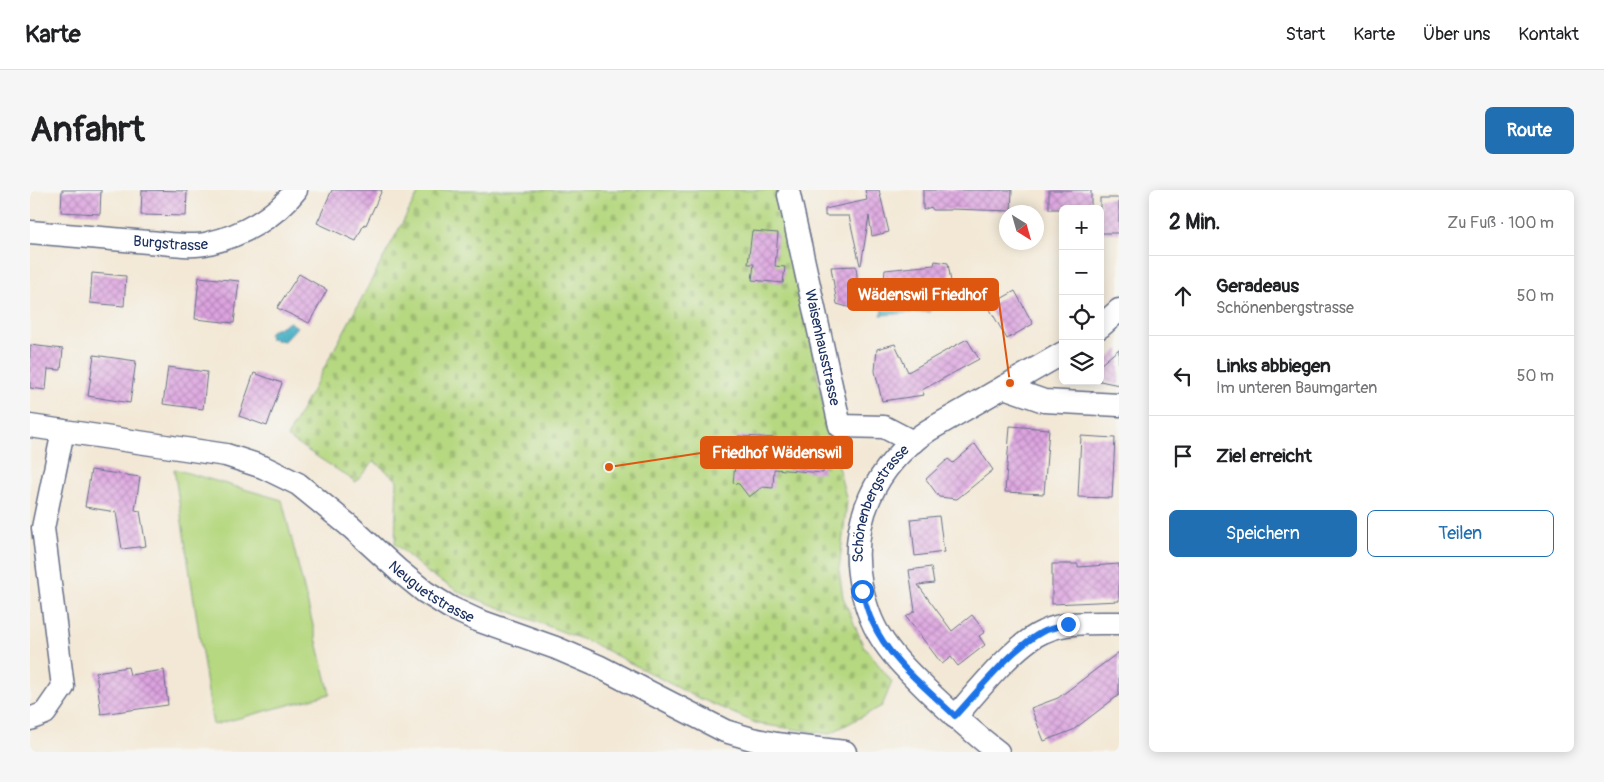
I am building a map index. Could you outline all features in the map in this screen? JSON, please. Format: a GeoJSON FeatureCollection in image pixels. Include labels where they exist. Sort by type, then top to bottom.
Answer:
{"type":"FeatureCollection","features":[{"type":"Feature","properties":{"kind":"street","name":"Burgstrasse"},"geometry":{"type":"LineString","coordinates":[[30,232],[180,244],[208,244],[255,226],[277,210],[296,190]]}},
{"type":"Feature","properties":{"kind":"street","name":"Waisenhausstrasse"},"geometry":{"type":"LineString","coordinates":[[789,195],[840,426],[884,427],[912,442]]}},
{"type":"Feature","properties":{"kind":"street"},"geometry":{"type":"LineString","coordinates":[[1104,323],[1119,310]]}},
{"type":"Feature","properties":{"kind":"street","name":"Schönenbergstrasse"},"geometry":{"type":"LineString","coordinates":[[987,749],[906,669],[880,636],[866,604],[858,570],[856,554],[859,533],[868,500],[886,469],[912,442],[929,430],[1059,355]]}},
{"type":"Feature","properties":{"kind":"street"},"geometry":{"type":"LineString","coordinates":[[1004,387],[1044,401],[1119,405]]}},
{"type":"Feature","properties":{"kind":"street","name":"Neuguetstrasse"},"geometry":{"type":"LineString","coordinates":[[30,426],[226,456],[263,467],[298,484],[425,592],[451,608],[477,620],[556,648],[598,666],[725,731],[776,744],[845,752]]}},
{"type":"Feature","properties":{"kind":"street"},"geometry":{"type":"LineString","coordinates":[[30,720],[45,713],[63,687],[43,528],[63,431]]}},
{"type":"Feature","properties":{"kind":"street"},"geometry":{"type":"LineString","coordinates":[[955,716],[988,679],[1022,646],[1043,632],[1068,624],[1119,622]]}},
{"type":"Feature","properties":{"kind":"green space"},"geometry":{"type":"Polygon","coordinates":[[[420,190],[782,190],[826,421],[847,501],[839,570],[843,597],[863,645],[892,682],[882,706],[829,734],[758,724],[692,695],[592,643],[461,593],[428,573],[395,544],[397,480],[374,461],[356,482],[287,437],[420,190]]]}},
{"type":"Feature","properties":{"kind":"green space"},"geometry":{"type":"Polygon","coordinates":[[[174,469],[282,500],[330,694],[213,725],[174,469]]]}},
{"type":"Feature","properties":{"kind":"water"},"geometry":{"type":"Polygon","coordinates":[[[929,304],[930,312],[881,315],[884,306],[929,304]]]}},
{"type":"Feature","properties":{"kind":"water"},"geometry":{"type":"Polygon","coordinates":[[[290,322],[297,327],[284,341],[270,339],[269,332],[290,322]]]}},
{"type":"Feature","properties":{"kind":"building"},"geometry":{"type":"Polygon","coordinates":[[[62,190],[101,190],[100,214],[61,212],[62,190]]]}},
{"type":"Feature","properties":{"kind":"building"},"geometry":{"type":"Polygon","coordinates":[[[142,190],[187,191],[186,216],[141,215],[142,190]]]}},
{"type":"Feature","properties":{"kind":"building"},"geometry":{"type":"Polygon","coordinates":[[[332,190],[382,190],[366,225],[364,224],[356,241],[317,223],[332,190]]]}},
{"type":"Feature","properties":{"kind":"building"},"geometry":{"type":"Polygon","coordinates":[[[865,190],[879,190],[889,232],[872,236],[869,216],[860,265],[849,216],[825,216],[825,209],[867,200],[865,190]]]}},
{"type":"Feature","properties":{"kind":"building"},"geometry":{"type":"Polygon","coordinates":[[[923,190],[1012,190],[1011,205],[999,205],[999,211],[933,210],[931,207],[923,210],[923,190]]]}},
{"type":"Feature","properties":{"kind":"building"},"geometry":{"type":"Polygon","coordinates":[[[1049,190],[1091,190],[1091,205],[1059,205],[1059,209],[1049,209],[1049,190]]]}},
{"type":"Feature","properties":{"kind":"building"},"geometry":{"type":"Polygon","coordinates":[[[1100,198],[1119,198],[1119,233],[1104,233],[1104,205],[1100,205],[1100,198]]]}},
{"type":"Feature","properties":{"kind":"building"},"geometry":{"type":"Polygon","coordinates":[[[752,231],[778,233],[775,266],[785,267],[783,283],[752,280],[754,264],[748,264],[752,231]]]}},
{"type":"Feature","properties":{"kind":"building"},"geometry":{"type":"Polygon","coordinates":[[[935,261],[948,263],[954,301],[881,310],[885,270],[934,265],[935,261]]]}},
{"type":"Feature","properties":{"kind":"building"},"geometry":{"type":"Polygon","coordinates":[[[856,266],[858,287],[855,309],[837,304],[831,267],[856,266]]]}},
{"type":"Feature","properties":{"kind":"building"},"geometry":{"type":"Polygon","coordinates":[[[92,273],[126,276],[124,306],[90,303],[92,273]]]}},
{"type":"Feature","properties":{"kind":"building"},"geometry":{"type":"Polygon","coordinates":[[[299,274],[327,290],[309,323],[277,308],[299,274]]]}},
{"type":"Feature","properties":{"kind":"building"},"geometry":{"type":"Polygon","coordinates":[[[199,277],[239,281],[234,323],[195,319],[199,277]]]}},
{"type":"Feature","properties":{"kind":"building"},"geometry":{"type":"Polygon","coordinates":[[[1015,291],[1033,324],[1007,339],[988,306],[1015,291]]]}},
{"type":"Feature","properties":{"kind":"building"},"geometry":{"type":"Polygon","coordinates":[[[967,339],[979,359],[922,390],[924,395],[882,401],[875,371],[877,349],[895,344],[908,372],[967,339]]]}},
{"type":"Feature","properties":{"kind":"building"},"geometry":{"type":"Polygon","coordinates":[[[30,345],[63,349],[61,370],[48,369],[46,390],[30,388],[30,345]]]}},
{"type":"Feature","properties":{"kind":"building"},"geometry":{"type":"Polygon","coordinates":[[[1119,349],[1119,385],[1104,382],[1104,362],[1119,349]]]}},
{"type":"Feature","properties":{"kind":"building"},"geometry":{"type":"Polygon","coordinates":[[[94,355],[136,361],[130,403],[88,396],[94,355]]]}},
{"type":"Feature","properties":{"kind":"building"},"geometry":{"type":"Polygon","coordinates":[[[168,367],[207,372],[203,409],[163,404],[168,367]]]}},
{"type":"Feature","properties":{"kind":"building"},"geometry":{"type":"Polygon","coordinates":[[[254,373],[282,383],[267,426],[239,416],[254,373]]]}},
{"type":"Feature","properties":{"kind":"building"},"geometry":{"type":"Polygon","coordinates":[[[1010,426],[1049,429],[1044,494],[1005,492],[1010,426]]]}},
{"type":"Feature","properties":{"kind":"building"},"geometry":{"type":"Polygon","coordinates":[[[738,436],[777,438],[777,441],[825,445],[823,473],[774,469],[773,488],[762,487],[749,497],[739,484],[733,483],[738,436]]]}},
{"type":"Feature","properties":{"kind":"building"},"geometry":{"type":"Polygon","coordinates":[[[1081,436],[1115,438],[1112,498],[1078,497],[1081,436]]]}},
{"type":"Feature","properties":{"kind":"building"},"geometry":{"type":"Polygon","coordinates":[[[975,444],[993,470],[957,499],[939,497],[926,479],[948,459],[953,463],[975,444]]]}},
{"type":"Feature","properties":{"kind":"building"},"geometry":{"type":"Polygon","coordinates":[[[91,470],[140,477],[135,510],[140,511],[146,546],[122,549],[116,512],[85,507],[91,470]]]}},
{"type":"Feature","properties":{"kind":"building"},"geometry":{"type":"Polygon","coordinates":[[[939,516],[944,552],[915,556],[911,519],[939,516]]]}},
{"type":"Feature","properties":{"kind":"building"},"geometry":{"type":"Polygon","coordinates":[[[1052,564],[1078,564],[1078,567],[1119,564],[1119,601],[1052,604],[1052,564]]]}},
{"type":"Feature","properties":{"kind":"building"},"geometry":{"type":"Polygon","coordinates":[[[931,567],[934,583],[918,585],[952,631],[972,615],[985,632],[979,636],[985,645],[958,666],[951,657],[942,664],[906,617],[915,611],[909,570],[931,567]]]}},
{"type":"Feature","properties":{"kind":"building"},"geometry":{"type":"Polygon","coordinates":[[[1119,652],[1119,695],[1073,730],[1044,741],[1031,708],[1058,698],[1119,652]]]}},
{"type":"Feature","properties":{"kind":"building"},"geometry":{"type":"Polygon","coordinates":[[[128,667],[130,675],[164,670],[168,705],[101,714],[96,672],[128,667]]]}},
{"type":"Feature","properties":{"kind":"place","name":"Wädenswil Friedhof"},"geometry":{"type":"Point","coordinates":[1010,383]}},
{"type":"Feature","properties":{"kind":"place","name":"Friedhof Wädenswil"},"geometry":{"type":"Point","coordinates":[609,467]}},
{"type":"Feature","properties":{"kind":"route"},"geometry":{"type":"LineString","coordinates":[[862,591],[872,621],[880,636],[906,669],[955,716],[988,679],[1022,646],[1043,632],[1068,624]]}}]}
